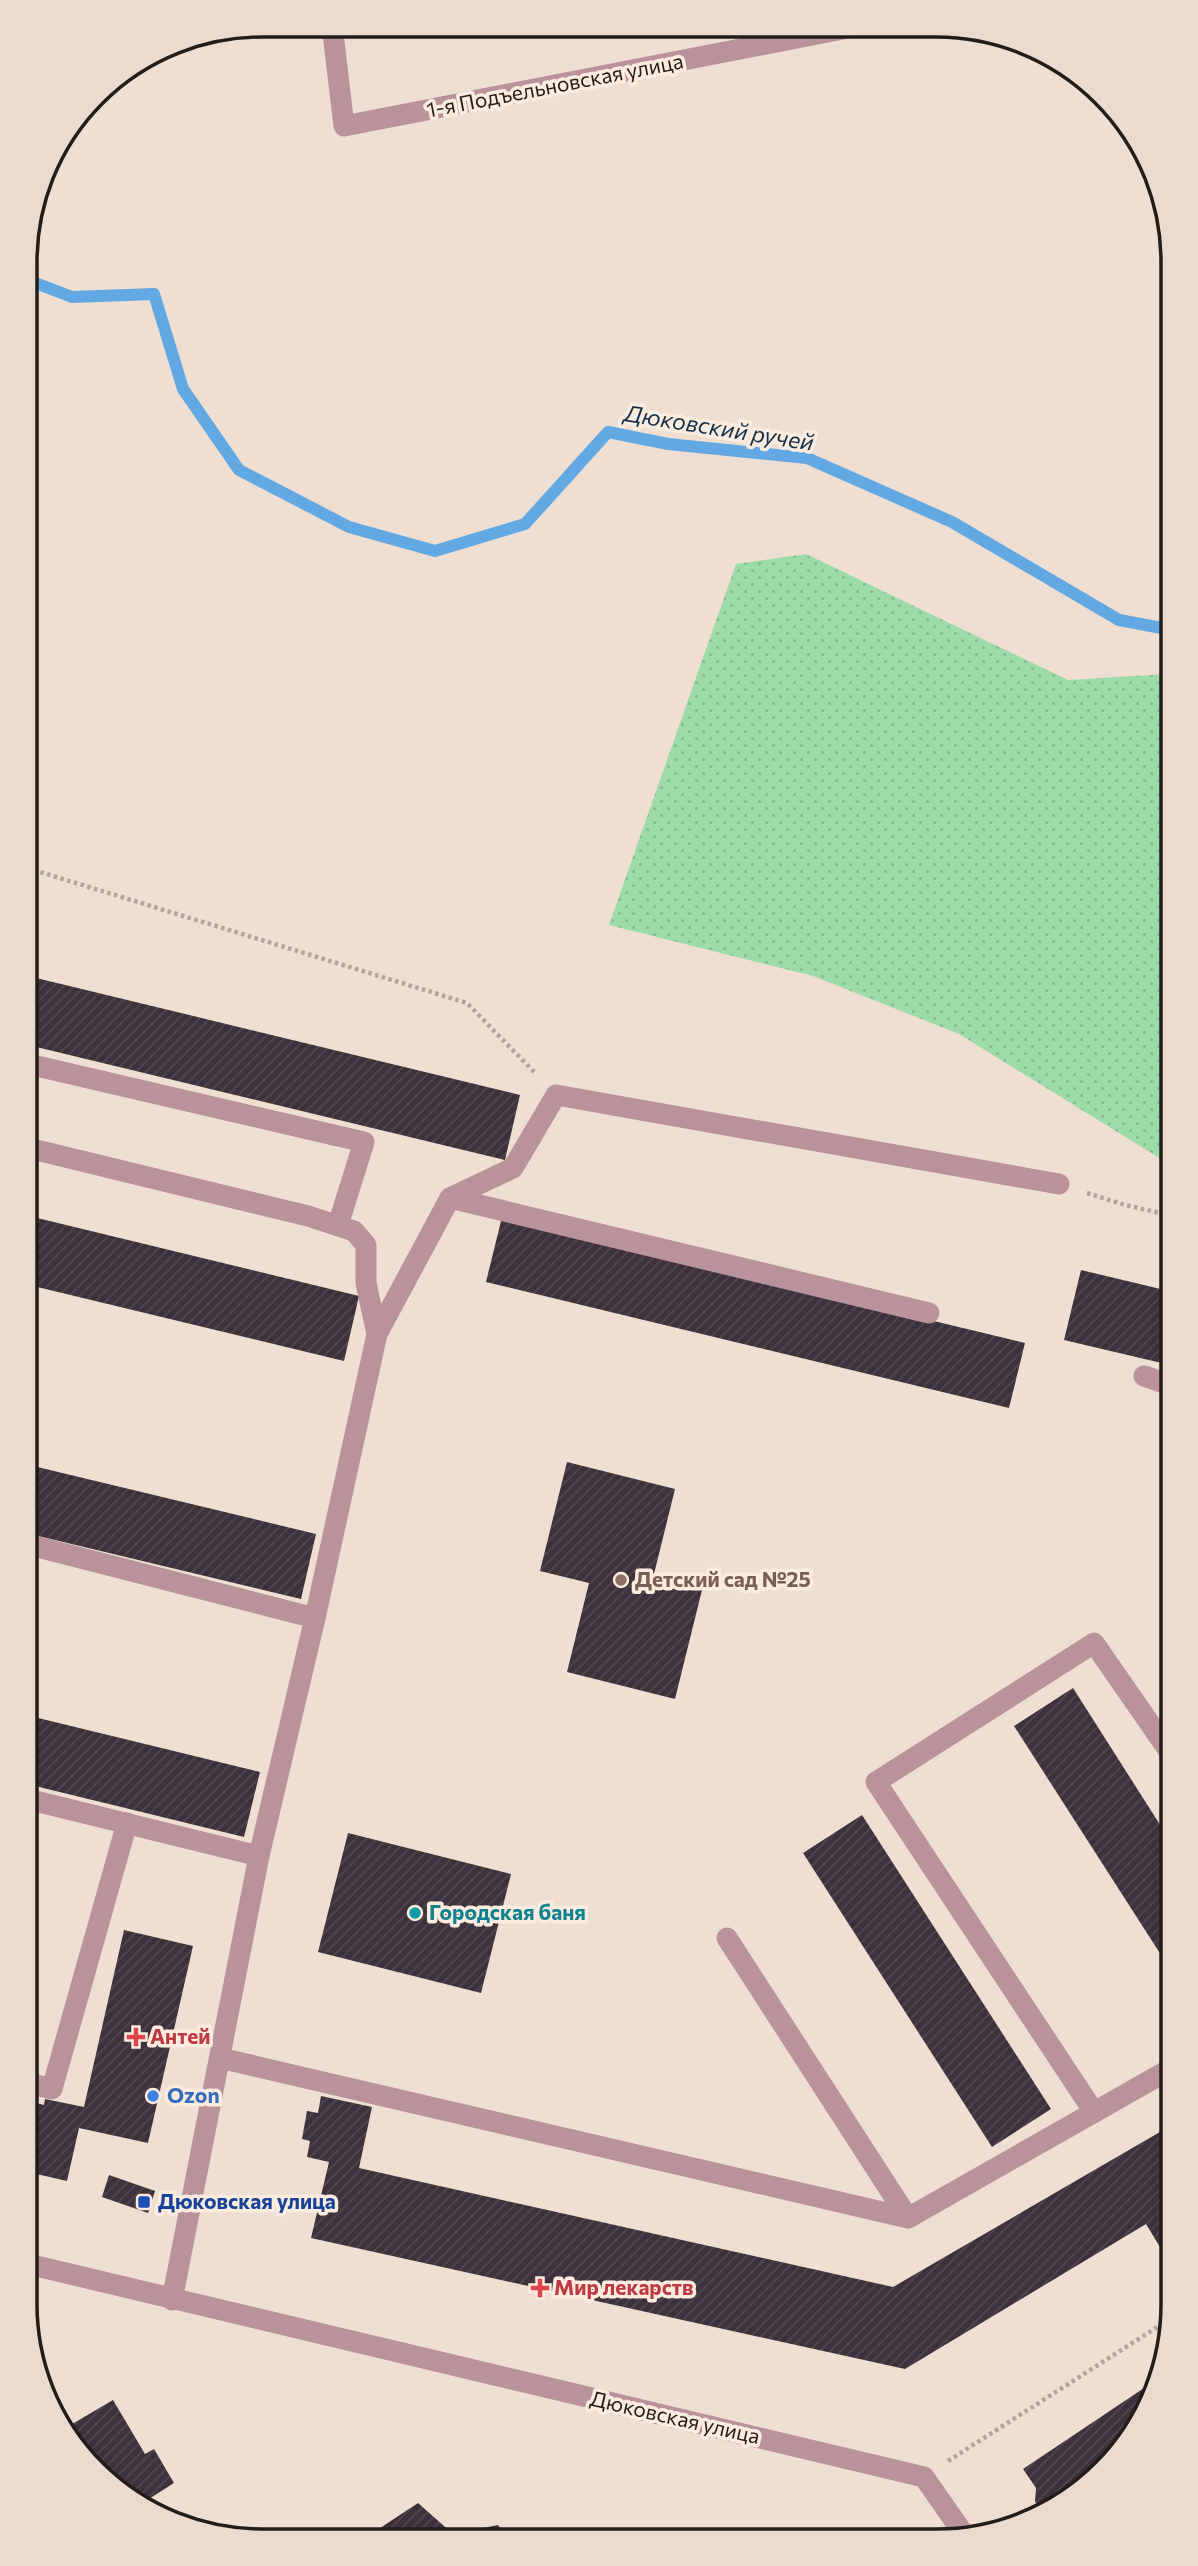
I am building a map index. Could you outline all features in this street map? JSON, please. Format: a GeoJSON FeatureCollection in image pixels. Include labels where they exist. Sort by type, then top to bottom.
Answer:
{"type":"FeatureCollection","features":[{"type":"Feature","properties":{"kind":"street","name":"1-я Подъельновская улица"},"geometry":{"type":"LineString","coordinates":[[333,37],[344,126],[802,37]]}},
{"type":"Feature","properties":{"kind":"street"},"geometry":{"type":"LineString","coordinates":[[37,1066],[364,1142],[338,1225]]}},
{"type":"Feature","properties":{"kind":"street"},"geometry":{"type":"LineString","coordinates":[[172,2300],[260,1856],[377,1334],[450,1198],[513,1168],[556,1095],[1059,1184]]}},
{"type":"Feature","properties":{"kind":"street"},"geometry":{"type":"LineString","coordinates":[[37,1150],[354,1231],[366,1245],[366,1283],[377,1334]]}},
{"type":"Feature","properties":{"kind":"street"},"geometry":{"type":"LineString","coordinates":[[450,1198],[929,1313]]}},
{"type":"Feature","properties":{"kind":"street"},"geometry":{"type":"LineString","coordinates":[[1144,1376],[1161,1382]]}},
{"type":"Feature","properties":{"kind":"street"},"geometry":{"type":"LineString","coordinates":[[37,1547],[315,1618]]}},
{"type":"Feature","properties":{"kind":"street"},"geometry":{"type":"LineString","coordinates":[[1094,2112],[876,1782],[1094,1643],[1161,1740]]}},
{"type":"Feature","properties":{"kind":"street"},"geometry":{"type":"LineString","coordinates":[[37,1802],[260,1856]]}},
{"type":"Feature","properties":{"kind":"street"},"geometry":{"type":"LineString","coordinates":[[37,2085],[52,2089],[127,1824]]}},
{"type":"Feature","properties":{"kind":"street"},"geometry":{"type":"LineString","coordinates":[[727,1938],[908,2218]]}},
{"type":"Feature","properties":{"kind":"street"},"geometry":{"type":"LineString","coordinates":[[220,2058],[908,2218],[1161,2074]]}},
{"type":"Feature","properties":{"kind":"street","name":"Дюковская улица"},"geometry":{"type":"LineString","coordinates":[[37,2266],[924,2477]]}},
{"type":"Feature","properties":{"kind":"street"},"geometry":{"type":"LineString","coordinates":[[924,2477],[959,2527]]}},
{"type":"Feature","properties":{"kind":"path"},"geometry":{"type":"LineString","coordinates":[[37,871],[467,1003],[556,1095]]}},
{"type":"Feature","properties":{"kind":"path"},"geometry":{"type":"LineString","coordinates":[[1059,1184],[1161,1213]]}},
{"type":"Feature","properties":{"kind":"path"},"geometry":{"type":"LineString","coordinates":[[924,2477],[1160,2325]]}},
{"type":"Feature","properties":{"kind":"green space"},"geometry":{"type":"Polygon","coordinates":[[[806,554],[1068,680],[1161,674],[1161,1159],[959,1034],[813,976],[609,925],[736,564],[806,554]]]}},
{"type":"Feature","properties":{"kind":"building"},"geometry":{"type":"Polygon","coordinates":[[[37,978],[520,1095],[505,1160],[37,1047],[37,978]]]}},
{"type":"Feature","properties":{"kind":"building"},"geometry":{"type":"Polygon","coordinates":[[[502,1217],[1025,1343],[1009,1408],[486,1282],[502,1217]]]}},
{"type":"Feature","properties":{"kind":"building"},"geometry":{"type":"Polygon","coordinates":[[[37,1218],[359,1296],[344,1361],[37,1287],[37,1218]]]}},
{"type":"Feature","properties":{"kind":"building"},"geometry":{"type":"Polygon","coordinates":[[[1081,1270],[1161,1289],[1161,1363],[1064,1340],[1081,1270]]]}},
{"type":"Feature","properties":{"kind":"building","name":"Детский сад №25"},"geometry":{"type":"Polygon","coordinates":[[[567,1462],[675,1489],[653,1578],[702,1590],[675,1699],[567,1672],[589,1583],[540,1571],[567,1462]]]}},
{"type":"Feature","properties":{"kind":"building"},"geometry":{"type":"Polygon","coordinates":[[[37,1467],[316,1534],[301,1599],[37,1536],[37,1467]]]}},
{"type":"Feature","properties":{"kind":"building"},"geometry":{"type":"Polygon","coordinates":[[[1073,1688],[1161,1826],[1161,1955],[1014,1726],[1073,1688]]]}},
{"type":"Feature","properties":{"kind":"building"},"geometry":{"type":"Polygon","coordinates":[[[37,1718],[260,1772],[244,1837],[37,1786],[37,1718]]]}},
{"type":"Feature","properties":{"kind":"building"},"geometry":{"type":"Polygon","coordinates":[[[862,1815],[1051,2109],[992,2147],[803,1853],[862,1815]]]}},
{"type":"Feature","properties":{"kind":"building","name":"Городская баня"},"geometry":{"type":"Polygon","coordinates":[[[348,1833],[511,1874],[481,1993],[318,1952],[348,1833]]]}},
{"type":"Feature","properties":{"kind":"building","name":"Антей"},"geometry":{"type":"Polygon","coordinates":[[[124,1930],[193,1946],[148,2143],[79,2128],[67,2181],[37,2174],[37,2103],[44,2105],[45,2099],[84,2107],[124,1930]]]}},
{"type":"Feature","properties":{"kind":"building"},"geometry":{"type":"Polygon","coordinates":[[[321,2096],[372,2107],[359,2168],[893,2287],[1161,2131],[1161,2249],[1146,2224],[905,2369],[311,2238],[329,2162],[307,2157],[310,2141],[302,2139],[307,2111],[318,2113],[321,2096]]]}},
{"type":"Feature","properties":{"kind":"building"},"geometry":{"type":"Polygon","coordinates":[[[109,2175],[155,2191],[148,2213],[102,2197],[109,2175]]]}},
{"type":"Feature","properties":{"kind":"building"},"geometry":{"type":"Polygon","coordinates":[[[1145,2387],[1131,2417],[1115,2441],[1085,2473],[1061,2491],[1037,2505],[1036,2488],[1023,2469],[1145,2387]]]}},
{"type":"Feature","properties":{"kind":"building"},"geometry":{"type":"Polygon","coordinates":[[[113,2400],[145,2454],[154,2449],[174,2483],[149,2499],[125,2483],[103,2463],[72,2424],[113,2400]]]}},
{"type":"Feature","properties":{"kind":"building"},"geometry":{"type":"Polygon","coordinates":[[[418,2503],[447,2529],[379,2529],[418,2503]]]}},
{"type":"Feature","properties":{"kind":"building"},"geometry":{"type":"Polygon","coordinates":[[[498,2525],[501,2529],[478,2529],[498,2525]]]}},
{"type":"Feature","properties":{"kind":"waterway","name":"Дюковский ручей"},"geometry":{"type":"LineString","coordinates":[[37,284],[72,297],[154,294],[183,389],[239,470],[349,527],[435,551],[525,524],[608,432],[668,444],[807,458],[952,522],[1119,620],[1161,628]]}},
{"type":"Feature","properties":{"kind":"place","name":"Детский сад №25"},"geometry":{"type":"Point","coordinates":[621,1580]}},
{"type":"Feature","properties":{"kind":"place","name":"Городская баня"},"geometry":{"type":"Point","coordinates":[415,1913]}},
{"type":"Feature","properties":{"kind":"place","name":"Антей"},"geometry":{"type":"Point","coordinates":[136,2037]}},
{"type":"Feature","properties":{"kind":"place","name":"Ozon"},"geometry":{"type":"Point","coordinates":[153,2096]}},
{"type":"Feature","properties":{"kind":"place","name":"Дюковская улица"},"geometry":{"type":"Point","coordinates":[144,2202]}},
{"type":"Feature","properties":{"kind":"place","name":"Мир лекарств"},"geometry":{"type":"Point","coordinates":[540,2288]}}]}
